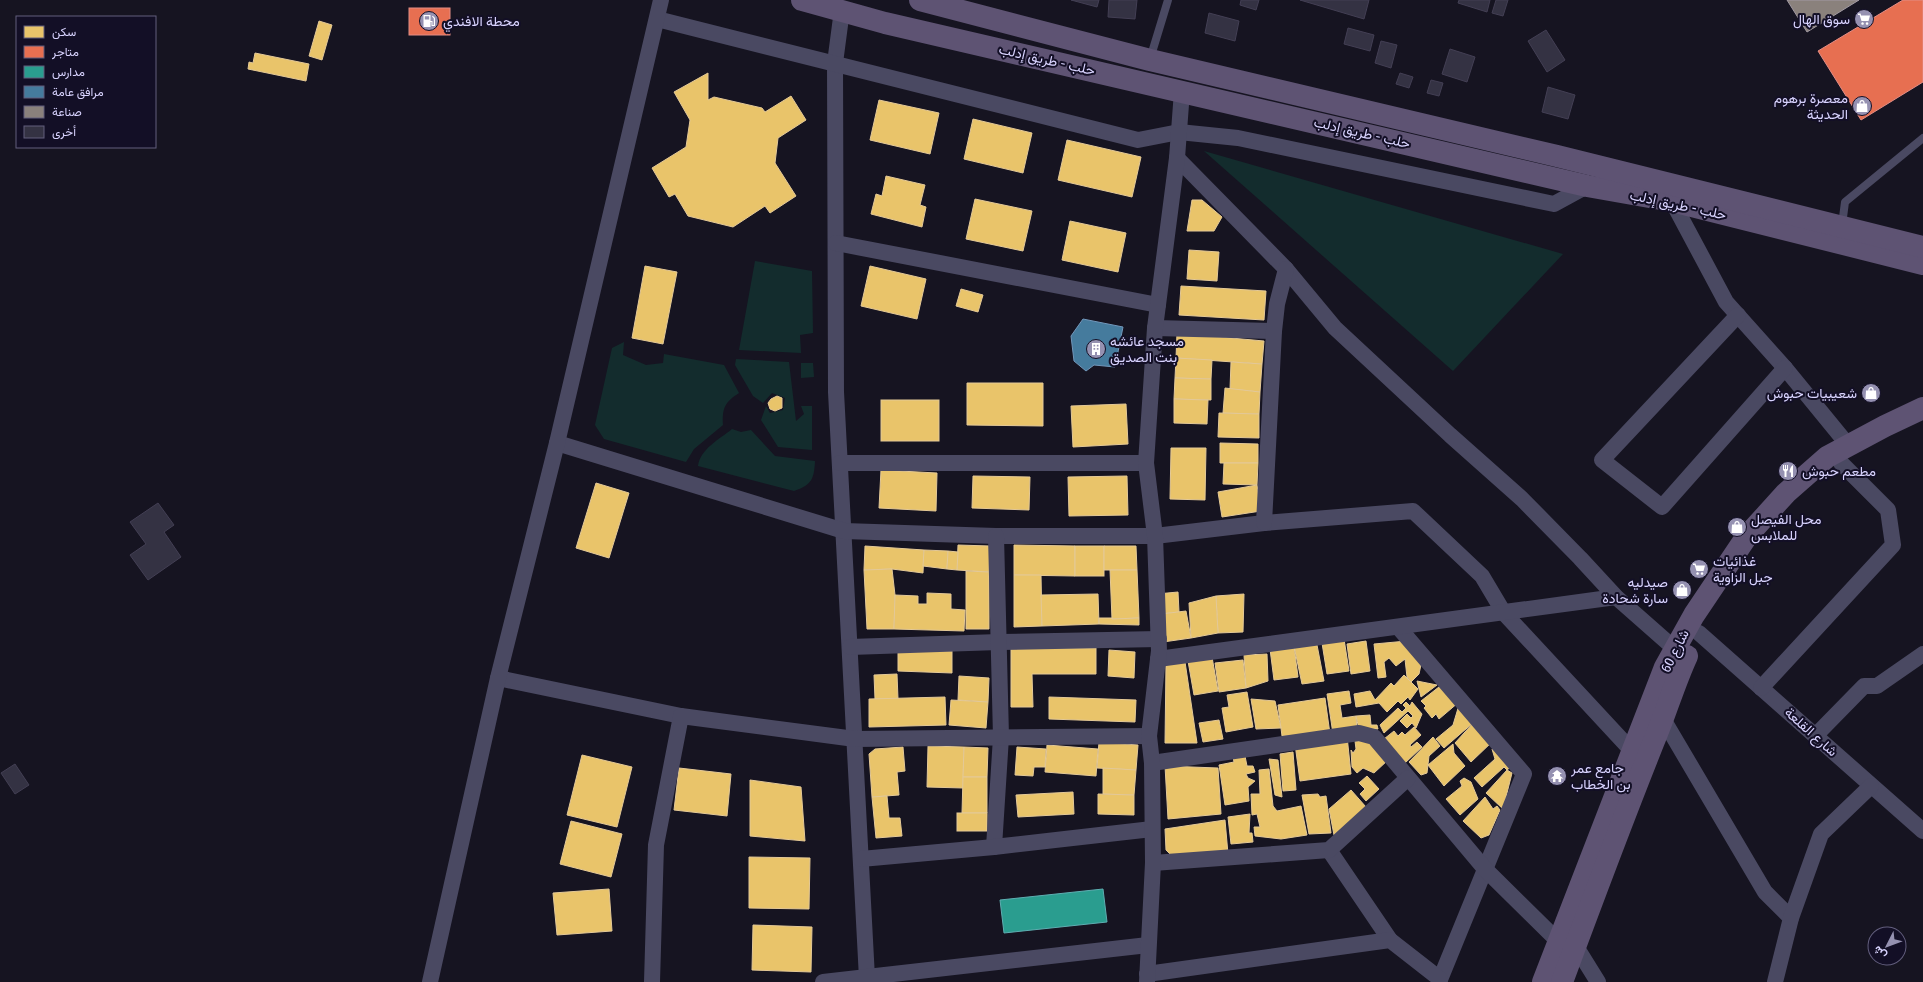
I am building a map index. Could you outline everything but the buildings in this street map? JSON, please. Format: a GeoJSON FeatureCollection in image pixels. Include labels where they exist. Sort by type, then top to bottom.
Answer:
{"type":"FeatureCollection","features":[{"type":"Feature","properties":{"kind":"main road","name":"حلب - طريق إدلب"},"geometry":{"type":"LineString","coordinates":[[802,0],[885,23],[1588,186],[1672,201],[1923,264]]}},
{"type":"Feature","properties":{"kind":"main road","name":"حلب - طريق إدلب"},"geometry":{"type":"LineString","coordinates":[[920,0],[1150,60],[1557,156],[1923,247]]}},
{"type":"Feature","properties":{"kind":"main road","name":"شارع 60"},"geometry":{"type":"LineString","coordinates":[[1543,982],[1567,943],[1617,834],[1680,672],[1699,633],[1755,550],[1779,519],[1845,454],[1923,408]]}},
{"type":"Feature","properties":{"kind":"main road","name":"شارع 60"},"geometry":{"type":"LineString","coordinates":[[1562,982],[1567,943],[1633,752],[1665,667],[1694,615],[1747,536],[1786,493],[1827,457],[1845,454],[1923,421]]}},
{"type":"Feature","properties":{"kind":"street"},"geometry":{"type":"LineString","coordinates":[[430,982],[498,678],[558,443],[661,0]]}},
{"type":"Feature","properties":{"kind":"street"},"geometry":{"type":"LineString","coordinates":[[842,10],[835,63],[836,392],[868,980]]}},
{"type":"Feature","properties":{"kind":"street"},"geometry":{"type":"LineString","coordinates":[[657,19],[1138,140],[1179,132],[1238,138],[1554,204],[1588,186]]}},
{"type":"Feature","properties":{"kind":"street"},"geometry":{"type":"LineString","coordinates":[[1182,91],[1177,158],[1155,328],[1146,463],[1155,536],[1159,639],[1149,736],[1152,764],[1153,863],[1147,978],[1390,940]]}},
{"type":"Feature","properties":{"kind":"street"},"geometry":{"type":"LineString","coordinates":[[1177,158],[1286,269],[1335,328],[1522,499],[1616,597],[1675,649]]}},
{"type":"Feature","properties":{"kind":"street"},"geometry":{"type":"LineString","coordinates":[[1672,201],[1726,302],[1785,368],[1845,454],[1888,510],[1893,545],[1761,688]]}},
{"type":"Feature","properties":{"kind":"street"},"geometry":{"type":"LineString","coordinates":[[836,243],[1158,305]]}},
{"type":"Feature","properties":{"kind":"street"},"geometry":{"type":"LineString","coordinates":[[1264,523],[1276,304],[1286,269]]}},
{"type":"Feature","properties":{"kind":"street"},"geometry":{"type":"LineString","coordinates":[[1738,315],[1602,460],[1662,507],[1785,368]]}},
{"type":"Feature","properties":{"kind":"street"},"geometry":{"type":"LineString","coordinates":[[1155,328],[1274,331]]}},
{"type":"Feature","properties":{"kind":"street"},"geometry":{"type":"LineString","coordinates":[[558,443],[844,531],[996,536],[1155,536],[1264,523],[1413,511],[1482,576],[1504,613],[1633,752]]}},
{"type":"Feature","properties":{"kind":"street"},"geometry":{"type":"LineString","coordinates":[[840,463],[1146,463]]}},
{"type":"Feature","properties":{"kind":"street"},"geometry":{"type":"LineString","coordinates":[[994,847],[1001,737],[996,536]]}},
{"type":"Feature","properties":{"kind":"street"},"geometry":{"type":"LineString","coordinates":[[1158,659],[1399,628],[1616,597]]}},
{"type":"Feature","properties":{"kind":"street"},"geometry":{"type":"LineString","coordinates":[[1329,850],[1390,940],[1440,980],[1524,774],[1399,628]]}},
{"type":"Feature","properties":{"kind":"street","name":"شارع القلعة"},"geometry":{"type":"LineString","coordinates":[[1699,633],[1923,832]]}},
{"type":"Feature","properties":{"kind":"street"},"geometry":{"type":"LineString","coordinates":[[850,647],[1159,639]]}},
{"type":"Feature","properties":{"kind":"street"},"geometry":{"type":"LineString","coordinates":[[1815,736],[1864,686],[1877,686],[1923,654]]}},
{"type":"Feature","properties":{"kind":"street"},"geometry":{"type":"LineString","coordinates":[[498,678],[682,716],[855,739],[1149,736]]}},
{"type":"Feature","properties":{"kind":"street"},"geometry":{"type":"LineString","coordinates":[[652,982],[656,845],[682,716]]}},
{"type":"Feature","properties":{"kind":"street"},"geometry":{"type":"LineString","coordinates":[[1663,719],[1765,892],[1791,918]]}},
{"type":"Feature","properties":{"kind":"street"},"geometry":{"type":"LineString","coordinates":[[1152,764],[1359,733],[1374,737],[1485,869],[1567,943],[1598,982]]}},
{"type":"Feature","properties":{"kind":"street"},"geometry":{"type":"LineString","coordinates":[[1153,863],[1329,850],[1408,778]]}},
{"type":"Feature","properties":{"kind":"street"},"geometry":{"type":"LineString","coordinates":[[1775,982],[1791,918],[1821,834],[1871,786]]}},
{"type":"Feature","properties":{"kind":"street"},"geometry":{"type":"LineString","coordinates":[[861,858],[994,847],[1152,829]]}},
{"type":"Feature","properties":{"kind":"street"},"geometry":{"type":"LineString","coordinates":[[823,982],[868,980],[1148,945]]}},
{"type":"Feature","properties":{"kind":"lane"},"geometry":{"type":"LineString","coordinates":[[1150,60],[1168,0]]}},
{"type":"Feature","properties":{"kind":"lane"},"geometry":{"type":"LineString","coordinates":[[1841,226],[1845,202],[1923,138]]}},
{"type":"Feature","properties":{"kind":"green space"},"geometry":{"type":"Polygon","coordinates":[[[1204,151],[1563,254],[1453,371],[1204,151]]]}},
{"type":"Feature","properties":{"kind":"green space"},"geometry":{"type":"Polygon","coordinates":[[[755,261],[812,271],[813,333],[800,335],[801,353],[739,350],[755,261]]]}},
{"type":"Feature","properties":{"kind":"green space"},"geometry":{"type":"Polygon","coordinates":[[[624,342],[623,355],[646,365],[663,363],[664,354],[724,365],[739,393],[730,399],[725,406],[723,425],[694,449],[686,462],[604,439],[595,425],[612,348],[624,342]]]}},
{"type":"Feature","properties":{"kind":"green space"},"geometry":{"type":"Polygon","coordinates":[[[736,359],[789,362],[796,421],[804,414],[801,406],[812,406],[812,450],[778,447],[761,420],[766,406],[770,413],[783,410],[785,398],[772,393],[763,403],[753,396],[735,365],[736,359]]]}},
{"type":"Feature","properties":{"kind":"green space"},"geometry":{"type":"Polygon","coordinates":[[[801,363],[813,363],[814,377],[801,378],[801,363]]]}},
{"type":"Feature","properties":{"kind":"green space"},"geometry":{"type":"Polygon","coordinates":[[[732,429],[741,432],[751,430],[775,456],[815,461],[813,477],[808,484],[794,491],[698,466],[702,454],[706,449],[732,429]]]}},
{"type":"Feature","properties":{"kind":"place","name":"سوق الهال"},"geometry":{"type":"Point","coordinates":[1864,19]}},
{"type":"Feature","properties":{"kind":"place","name":"محطة الافندي"},"geometry":{"type":"Point","coordinates":[429,21]}},
{"type":"Feature","properties":{"kind":"place","name":"معصرة برهوم الحديثة"},"geometry":{"type":"Point","coordinates":[1862,106]}},
{"type":"Feature","properties":{"kind":"place","name":"مسجد عائشه بنت الصديق"},"geometry":{"type":"Point","coordinates":[1096,349]}},
{"type":"Feature","properties":{"kind":"place","name":"شعيبيات حبوش"},"geometry":{"type":"Point","coordinates":[1871,393]}},
{"type":"Feature","properties":{"kind":"place","name":"مطعم حبوش"},"geometry":{"type":"Point","coordinates":[1788,471]}},
{"type":"Feature","properties":{"kind":"place","name":"محل الفيصل للملابس"},"geometry":{"type":"Point","coordinates":[1737,527]}},
{"type":"Feature","properties":{"kind":"place","name":"غذائيات جبل الزاوية"},"geometry":{"type":"Point","coordinates":[1699,569]}},
{"type":"Feature","properties":{"kind":"place","name":"صيدليه سارة شحادة"},"geometry":{"type":"Point","coordinates":[1682,590]}},
{"type":"Feature","properties":{"kind":"place","name":"جامع عمر بن الخطاب"},"geometry":{"type":"Point","coordinates":[1557,776]}}]}
